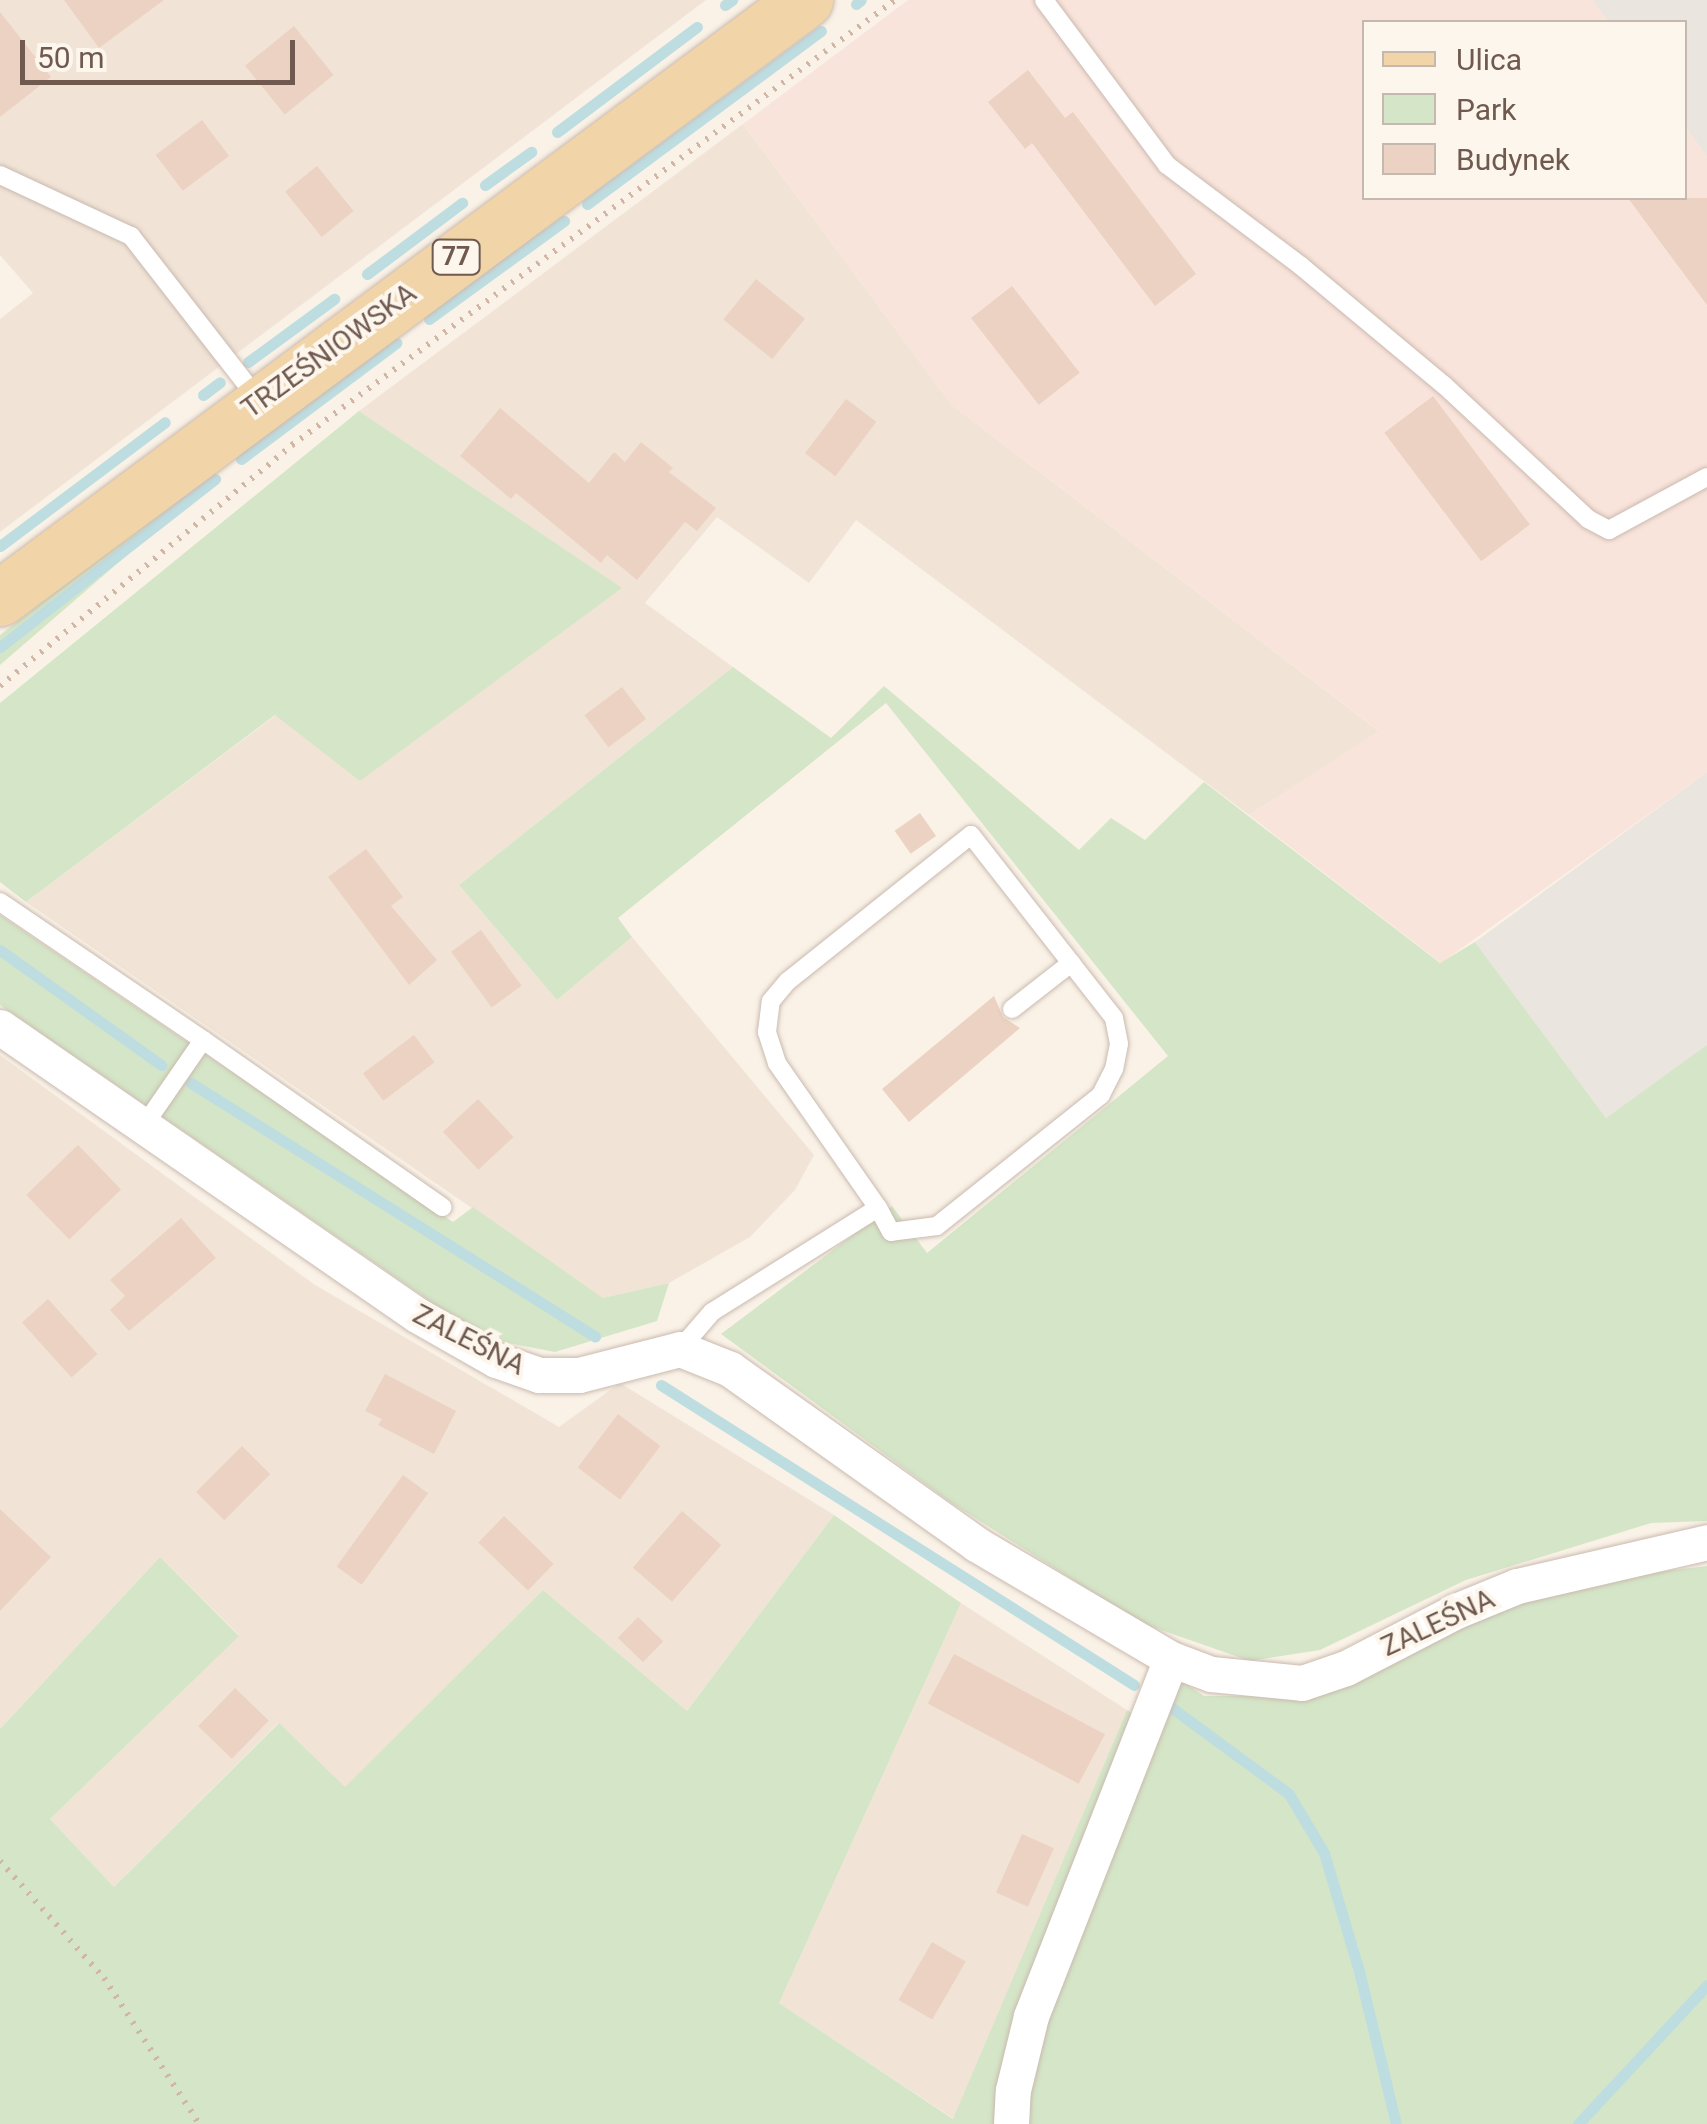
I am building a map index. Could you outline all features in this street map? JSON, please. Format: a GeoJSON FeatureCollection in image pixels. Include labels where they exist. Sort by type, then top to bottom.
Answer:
{"type":"FeatureCollection","features":[{"type":"Feature","properties":{"kind":"main road","name":"TRZEŚNIOWSKA"},"geometry":{"type":"LineString","coordinates":[[0,598],[805,0]]}},
{"type":"Feature","properties":{"kind":"street","name":"ZALEŚNA"},"geometry":{"type":"LineString","coordinates":[[0,1027],[417,1315],[496,1360],[539,1375],[578,1375],[680,1349],[730,1370],[976,1544],[1170,1658],[1210,1674],[1302,1682],[1346,1668],[1517,1586],[1707,1542]]}},
{"type":"Feature","properties":{"kind":"street"},"geometry":{"type":"LineString","coordinates":[[1011,2124],[1013,2090],[1030,2016],[1170,1658]]}},
{"type":"Feature","properties":{"kind":"lane"},"geometry":{"type":"LineString","coordinates":[[1044,0],[1167,165],[1301,266],[1430,373],[1588,519],[1609,530],[1707,478]]}},
{"type":"Feature","properties":{"kind":"lane"},"geometry":{"type":"LineString","coordinates":[[0,175],[131,236],[260,402]]}},
{"type":"Feature","properties":{"kind":"lane"},"geometry":{"type":"LineString","coordinates":[[971,835],[1114,1018],[1119,1044],[1114,1070],[1100,1095],[937,1226],[892,1232],[878,1208],[776,1063],[767,1032],[771,1001],[788,981],[971,835]]}},
{"type":"Feature","properties":{"kind":"lane"},"geometry":{"type":"LineString","coordinates":[[0,902],[442,1207]]}},
{"type":"Feature","properties":{"kind":"lane"},"geometry":{"type":"LineString","coordinates":[[1012,1009],[1071,962]]}},
{"type":"Feature","properties":{"kind":"lane"},"geometry":{"type":"LineString","coordinates":[[143,1128],[203,1040]]}},
{"type":"Feature","properties":{"kind":"lane"},"geometry":{"type":"LineString","coordinates":[[680,1349],[712,1312],[878,1208]]}},
{"type":"Feature","properties":{"kind":"path"},"geometry":{"type":"LineString","coordinates":[[0,686],[292,445],[895,0]]}},
{"type":"Feature","properties":{"kind":"path"},"geometry":{"type":"LineString","coordinates":[[0,1861],[104,1978],[199,2124]]}},
{"type":"Feature","properties":{"kind":"shaded area"},"geometry":{"type":"Polygon","coordinates":[[[0,0],[706,0],[0,532],[0,319],[33,293],[0,255],[0,0]]]}},
{"type":"Feature","properties":{"kind":"shaded area"},"geometry":{"type":"Polygon","coordinates":[[[908,0],[1592,0],[1607,20],[1362,20],[1362,200],[1687,200],[1687,129],[1707,157],[1707,772],[1441,963],[1249,815],[1379,731],[952,405],[743,124],[908,0]]]}},
{"type":"Feature","properties":{"kind":"shaded area"},"geometry":{"type":"Polygon","coordinates":[[[1592,0],[1707,0],[1707,157],[1687,129],[1687,20],[1607,20],[1592,0]]]}},
{"type":"Feature","properties":{"kind":"shaded area"},"geometry":{"type":"Polygon","coordinates":[[[743,124],[952,405],[1380,732],[1249,815],[856,520],[809,583],[717,517],[645,603],[733,667],[459,885],[557,1000],[632,937],[814,1155],[795,1190],[750,1237],[669,1283],[603,1298],[26,902],[276,715],[621,588],[359,411],[743,124]]]}},
{"type":"Feature","properties":{"kind":"shaded area"},"geometry":{"type":"Polygon","coordinates":[[[1707,772],[1707,1046],[1606,1118],[1475,942],[1707,772]]]}},
{"type":"Feature","properties":{"kind":"shaded area"},"geometry":{"type":"Polygon","coordinates":[[[0,1055],[315,1285],[559,1427],[620,1383],[834,1515],[687,1711],[543,1590],[345,1788],[278,1723],[114,1887],[50,1819],[239,1635],[160,1557],[0,1729],[0,1055]]]}},
{"type":"Feature","properties":{"kind":"shaded area"},"geometry":{"type":"Polygon","coordinates":[[[961,1603],[1127,1710],[954,2119],[779,2003],[961,1603]]]}},
{"type":"Feature","properties":{"kind":"green space"},"geometry":{"type":"Polygon","coordinates":[[[359,411],[622,588],[360,781],[275,715],[26,902],[0,882],[0,703],[359,411]]]}},
{"type":"Feature","properties":{"kind":"green space"},"geometry":{"type":"Polygon","coordinates":[[[205,475],[215,479],[0,665],[0,635],[205,475]]]}},
{"type":"Feature","properties":{"kind":"green space"},"geometry":{"type":"Polygon","coordinates":[[[733,667],[831,738],[884,686],[1079,850],[1111,818],[1145,840],[1204,782],[1440,963],[1475,942],[1606,1118],[1707,1045],[1707,1521],[1651,1523],[1466,1580],[1320,1650],[1250,1661],[1141,1623],[950,1502],[721,1334],[892,1206],[927,1253],[1168,1056],[886,703],[618,918],[632,937],[557,1000],[459,885],[733,667]]]}},
{"type":"Feature","properties":{"kind":"green space"},"geometry":{"type":"Polygon","coordinates":[[[0,915],[453,1222],[473,1207],[603,1298],[669,1283],[657,1321],[555,1352],[498,1341],[433,1303],[0,1005],[0,915]]]}},
{"type":"Feature","properties":{"kind":"green space"},"geometry":{"type":"Polygon","coordinates":[[[834,1515],[961,1603],[779,2003],[953,2119],[1127,1710],[1137,1716],[1003,2124],[0,2124],[0,1729],[160,1557],[239,1636],[50,1819],[114,1887],[279,1723],[345,1787],[543,1590],[687,1711],[834,1515]]]}},
{"type":"Feature","properties":{"kind":"green space"},"geometry":{"type":"Polygon","coordinates":[[[1707,1566],[1707,2124],[1018,2124],[1046,2003],[1176,1685],[1183,1682],[1204,1696],[1299,1696],[1500,1604],[1590,1580],[1707,1566]]]}},
{"type":"Feature","properties":{"kind":"building"},"geometry":{"type":"Polygon","coordinates":[[[64,0],[164,0],[99,48],[64,0]]]}},
{"type":"Feature","properties":{"kind":"building"},"geometry":{"type":"Polygon","coordinates":[[[0,12],[51,77],[0,117],[0,12]]]}},
{"type":"Feature","properties":{"kind":"building"},"geometry":{"type":"Polygon","coordinates":[[[294,26],[334,75],[285,115],[245,66],[294,26]]]}},
{"type":"Feature","properties":{"kind":"building"},"geometry":{"type":"Polygon","coordinates":[[[1028,70],[1065,118],[1073,112],[1196,274],[1155,306],[1032,143],[1025,149],[988,102],[1028,70]]]}},
{"type":"Feature","properties":{"kind":"building"},"geometry":{"type":"Polygon","coordinates":[[[202,120],[229,156],[183,191],[156,155],[202,120]]]}},
{"type":"Feature","properties":{"kind":"building"},"geometry":{"type":"Polygon","coordinates":[[[317,166],[354,211],[322,237],[285,192],[317,166]]]}},
{"type":"Feature","properties":{"kind":"building"},"geometry":{"type":"Polygon","coordinates":[[[1707,198],[1707,305],[1629,200],[1707,198]]]}},
{"type":"Feature","properties":{"kind":"building"},"geometry":{"type":"Polygon","coordinates":[[[756,279],[805,319],[772,359],[723,319],[756,279]]]}},
{"type":"Feature","properties":{"kind":"building"},"geometry":{"type":"Polygon","coordinates":[[[1012,286],[1080,373],[1039,405],[971,318],[1012,286]]]}},
{"type":"Feature","properties":{"kind":"building"},"geometry":{"type":"Polygon","coordinates":[[[1433,396],[1530,525],[1481,561],[1384,433],[1433,396]]]}},
{"type":"Feature","properties":{"kind":"building"},"geometry":{"type":"Polygon","coordinates":[[[846,399],[876,422],[835,476],[805,453],[846,399]]]}},
{"type":"Feature","properties":{"kind":"building"},"geometry":{"type":"Polygon","coordinates":[[[500,408],[589,483],[614,452],[625,462],[641,442],[673,468],[669,472],[716,508],[697,531],[685,522],[637,580],[607,555],[601,563],[516,493],[511,499],[460,456],[500,408]]]}},
{"type":"Feature","properties":{"kind":"building"},"geometry":{"type":"Polygon","coordinates":[[[622,687],[646,719],[609,747],[584,715],[622,687]]]}},
{"type":"Feature","properties":{"kind":"building"},"geometry":{"type":"Polygon","coordinates":[[[920,813],[936,836],[911,854],[895,831],[920,813]]]}},
{"type":"Feature","properties":{"kind":"building"},"geometry":{"type":"Polygon","coordinates":[[[366,849],[403,897],[391,906],[437,960],[409,985],[328,877],[366,849]]]}},
{"type":"Feature","properties":{"kind":"building"},"geometry":{"type":"Polygon","coordinates":[[[481,930],[522,986],[492,1008],[451,952],[481,930]]]}},
{"type":"Feature","properties":{"kind":"building"},"geometry":{"type":"Polygon","coordinates":[[[994,996],[1003,1017],[1020,1028],[909,1122],[882,1089],[994,996]]]}},
{"type":"Feature","properties":{"kind":"building"},"geometry":{"type":"Polygon","coordinates":[[[414,1035],[434,1062],[383,1101],[363,1074],[414,1035]]]}},
{"type":"Feature","properties":{"kind":"building"},"geometry":{"type":"Polygon","coordinates":[[[478,1099],[513,1137],[478,1170],[443,1132],[478,1099]]]}},
{"type":"Feature","properties":{"kind":"building"},"geometry":{"type":"Polygon","coordinates":[[[78,1145],[121,1190],[69,1240],[26,1195],[78,1145]]]}},
{"type":"Feature","properties":{"kind":"building"},"geometry":{"type":"Polygon","coordinates":[[[181,1218],[216,1258],[129,1331],[110,1310],[125,1296],[110,1280],[181,1218]]]}},
{"type":"Feature","properties":{"kind":"building"},"geometry":{"type":"Polygon","coordinates":[[[48,1299],[98,1354],[72,1377],[22,1322],[48,1299]]]}},
{"type":"Feature","properties":{"kind":"building"},"geometry":{"type":"Polygon","coordinates":[[[385,1374],[456,1411],[434,1454],[378,1425],[382,1419],[365,1411],[385,1374]]]}},
{"type":"Feature","properties":{"kind":"building"},"geometry":{"type":"Polygon","coordinates":[[[618,1414],[660,1446],[620,1499],[578,1468],[618,1414]]]}},
{"type":"Feature","properties":{"kind":"building"},"geometry":{"type":"Polygon","coordinates":[[[242,1446],[270,1474],[224,1520],[196,1492],[242,1446]]]}},
{"type":"Feature","properties":{"kind":"building"},"geometry":{"type":"Polygon","coordinates":[[[403,1475],[428,1493],[362,1585],[337,1566],[403,1475]]]}},
{"type":"Feature","properties":{"kind":"building"},"geometry":{"type":"Polygon","coordinates":[[[0,1509],[51,1557],[0,1611],[0,1509]]]}},
{"type":"Feature","properties":{"kind":"building"},"geometry":{"type":"Polygon","coordinates":[[[682,1511],[721,1545],[672,1602],[633,1568],[682,1511]]]}},
{"type":"Feature","properties":{"kind":"building"},"geometry":{"type":"Polygon","coordinates":[[[504,1516],[554,1564],[528,1591],[478,1543],[504,1516]]]}},
{"type":"Feature","properties":{"kind":"building"},"geometry":{"type":"Polygon","coordinates":[[[638,1617],[663,1641],[643,1662],[618,1638],[638,1617]]]}},
{"type":"Feature","properties":{"kind":"building"},"geometry":{"type":"Polygon","coordinates":[[[954,1654],[1105,1734],[1079,1784],[928,1703],[954,1654]]]}},
{"type":"Feature","properties":{"kind":"building"},"geometry":{"type":"Polygon","coordinates":[[[235,1688],[269,1721],[232,1759],[198,1726],[235,1688]]]}},
{"type":"Feature","properties":{"kind":"building"},"geometry":{"type":"Polygon","coordinates":[[[1022,1834],[1054,1848],[1028,1907],[996,1892],[1022,1834]]]}},
{"type":"Feature","properties":{"kind":"building"},"geometry":{"type":"Polygon","coordinates":[[[932,1942],[966,1961],[932,2020],[899,2000],[932,1942]]]}},
{"type":"Feature","properties":{"kind":"waterway"},"geometry":{"type":"LineString","coordinates":[[725,5],[732,0]]}},
{"type":"Feature","properties":{"kind":"waterway"},"geometry":{"type":"LineString","coordinates":[[856,4],[861,0]]}},
{"type":"Feature","properties":{"kind":"waterway"},"geometry":{"type":"LineString","coordinates":[[557,132],[697,27]]}},
{"type":"Feature","properties":{"kind":"waterway"},"geometry":{"type":"LineString","coordinates":[[587,204],[821,31]]}},
{"type":"Feature","properties":{"kind":"waterway"},"geometry":{"type":"LineString","coordinates":[[485,185],[531,152]]}},
{"type":"Feature","properties":{"kind":"waterway"},"geometry":{"type":"LineString","coordinates":[[367,274],[462,203]]}},
{"type":"Feature","properties":{"kind":"waterway"},"geometry":{"type":"LineString","coordinates":[[429,319],[564,221]]}},
{"type":"Feature","properties":{"kind":"waterway"},"geometry":{"type":"LineString","coordinates":[[248,362],[334,299]]}},
{"type":"Feature","properties":{"kind":"waterway"},"geometry":{"type":"LineString","coordinates":[[241,459],[396,343]]}},
{"type":"Feature","properties":{"kind":"waterway"},"geometry":{"type":"LineString","coordinates":[[203,395],[220,382]]}},
{"type":"Feature","properties":{"kind":"waterway"},"geometry":{"type":"LineString","coordinates":[[0,546],[165,422]]}},
{"type":"Feature","properties":{"kind":"waterway"},"geometry":{"type":"LineString","coordinates":[[0,647],[215,479]]}},
{"type":"Feature","properties":{"kind":"waterway"},"geometry":{"type":"LineString","coordinates":[[0,950],[161,1065]]}},
{"type":"Feature","properties":{"kind":"waterway"},"geometry":{"type":"LineString","coordinates":[[191,1083],[595,1336]]}},
{"type":"Feature","properties":{"kind":"waterway"},"geometry":{"type":"LineString","coordinates":[[661,1385],[1134,1685]]}},
{"type":"Feature","properties":{"kind":"waterway"},"geometry":{"type":"LineString","coordinates":[[1168,1705],[1289,1794],[1324,1853],[1359,1971],[1396,2124]]}},
{"type":"Feature","properties":{"kind":"waterway"},"geometry":{"type":"LineString","coordinates":[[1578,2124],[1707,1985]]}}]}
